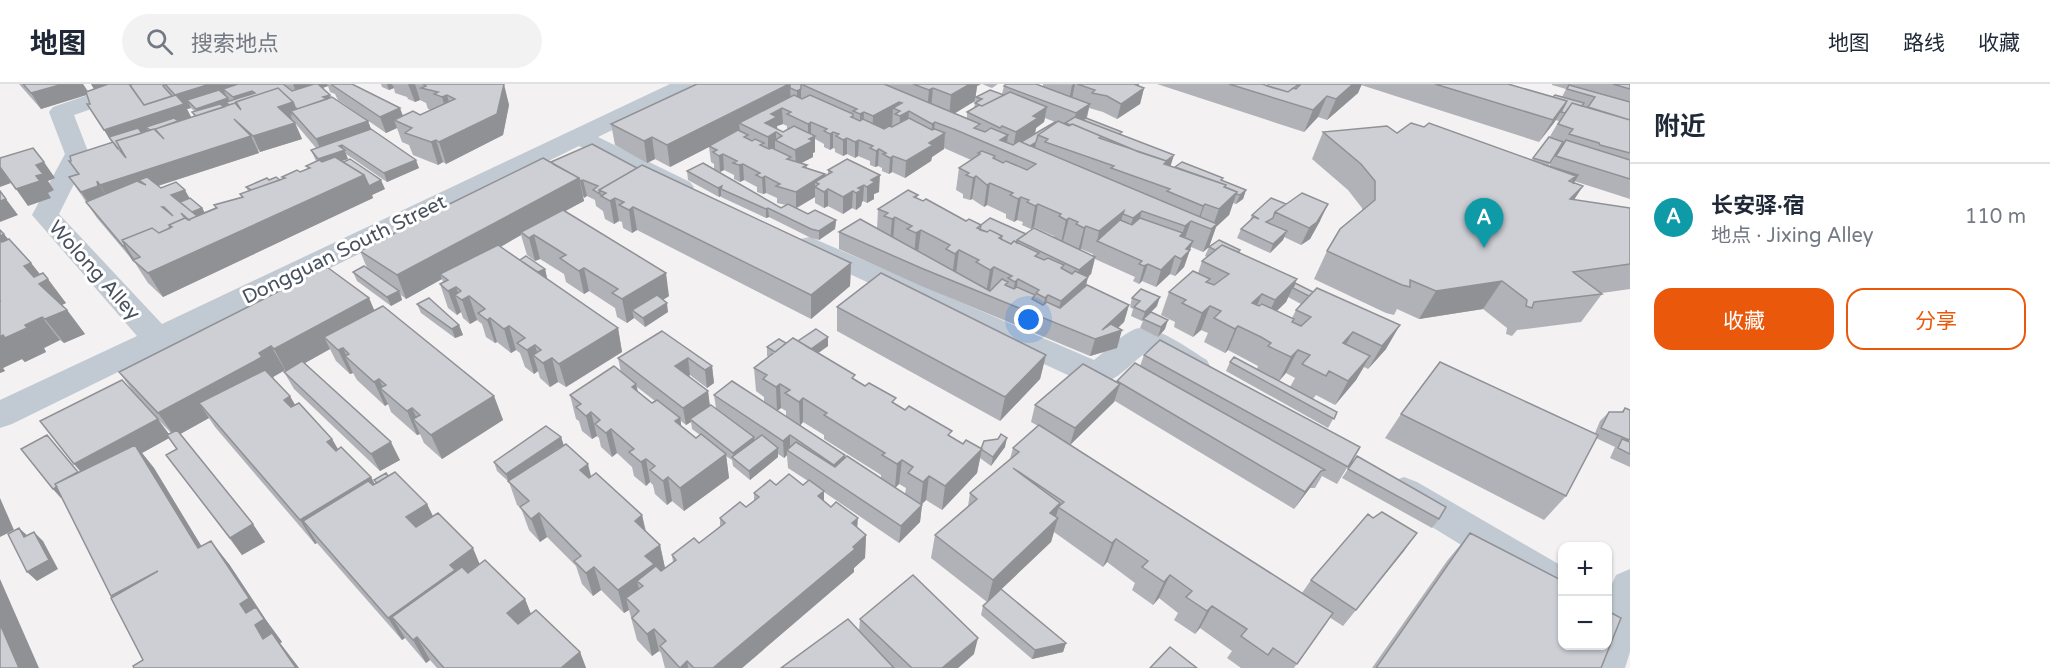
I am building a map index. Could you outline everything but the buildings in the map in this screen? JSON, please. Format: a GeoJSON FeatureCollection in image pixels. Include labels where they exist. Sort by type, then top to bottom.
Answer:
{"type":"FeatureCollection","features":[{"type":"Feature","properties":{"kind":"street","name":"Wolong Alley"},"geometry":{"type":"LineString","coordinates":[[141,84],[61,112],[77,154],[45,215],[158,339]]}},
{"type":"Feature","properties":{"kind":"street","name":"Dongguan South Street"},"geometry":{"type":"LineString","coordinates":[[0,415],[688,84]]}},
{"type":"Feature","properties":{"kind":"street"},"geometry":{"type":"LineString","coordinates":[[578,136],[706,198]]}},
{"type":"Feature","properties":{"kind":"street"},"geometry":{"type":"LineString","coordinates":[[782,232],[1096,375],[1144,338],[1215,380]]}},
{"type":"Feature","properties":{"kind":"street"},"geometry":{"type":"LineString","coordinates":[[1379,477],[1558,583]]}},
{"type":"Feature","properties":{"kind":"street"},"geometry":{"type":"LineString","coordinates":[[1603,668],[1622,610]]}},
{"type":"Feature","properties":{"kind":"place","name":"长安驿·宿"},"geometry":{"type":"Point","coordinates":[1484,248]}}]}
